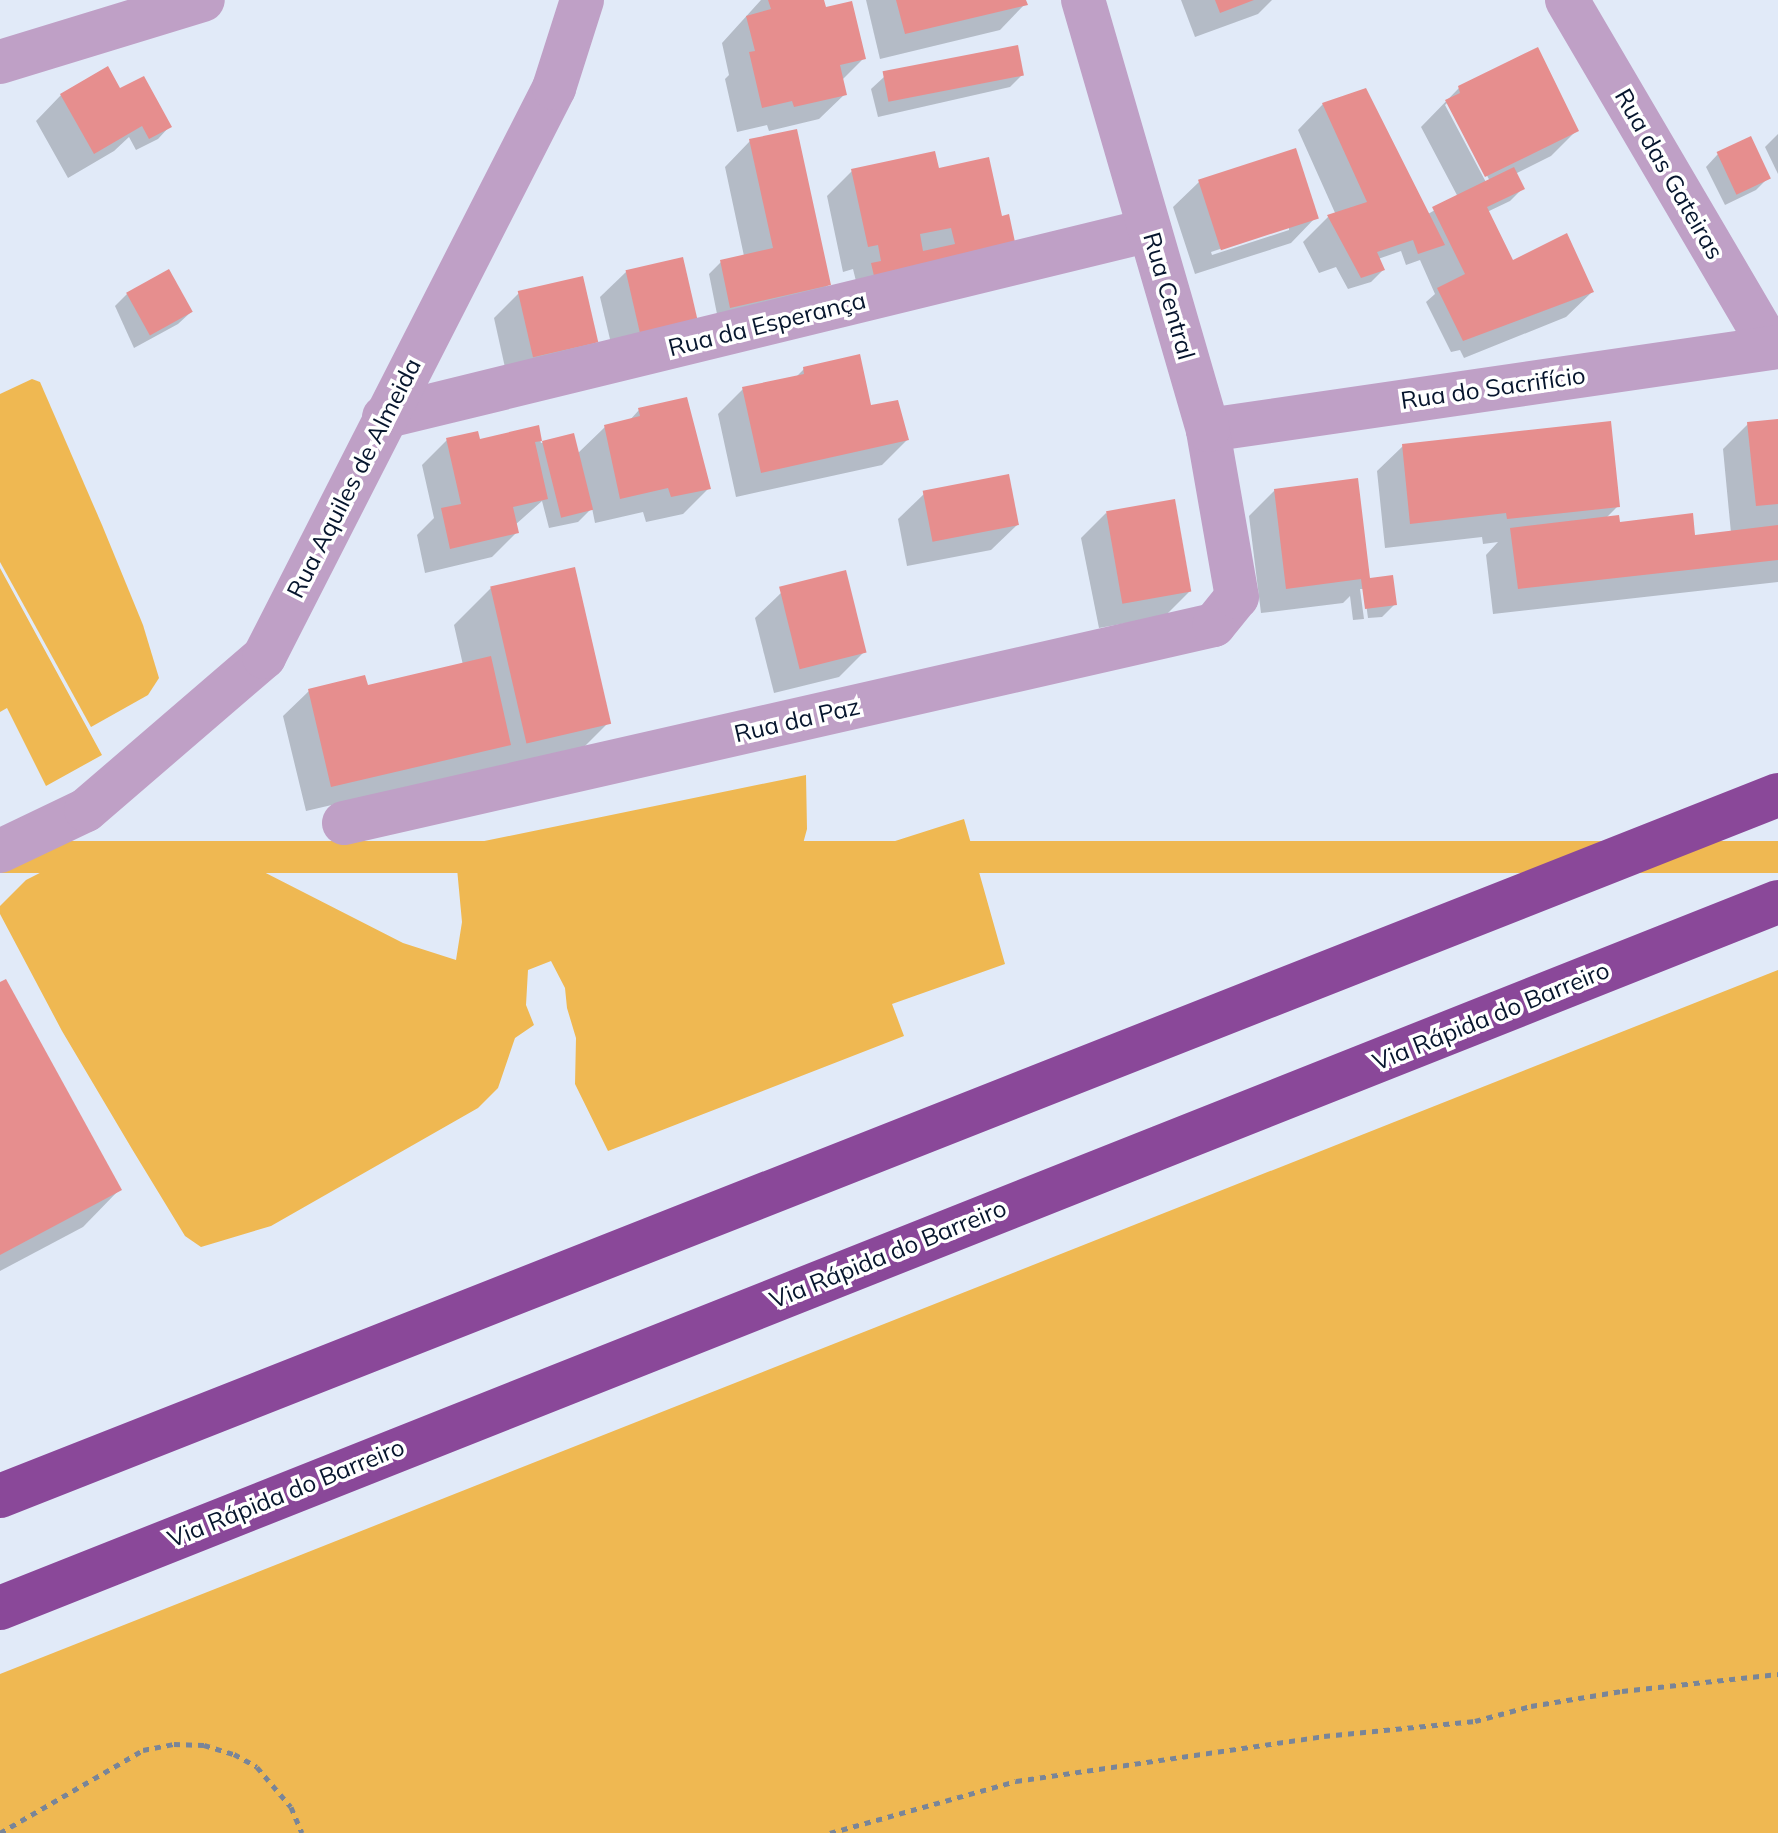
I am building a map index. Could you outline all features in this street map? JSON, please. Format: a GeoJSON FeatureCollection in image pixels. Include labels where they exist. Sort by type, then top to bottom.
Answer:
{"type":"FeatureCollection","features":[{"type":"Feature","properties":{"kind":"highway"},"geometry":{"type":"LineString","coordinates":[[0,1496],[1778,795]]}},
{"type":"Feature","properties":{"kind":"highway","name":"Via Rápida do Barreiro"},"geometry":{"type":"LineString","coordinates":[[0,1608],[1778,902]]}},
{"type":"Feature","properties":{"kind":"street"},"geometry":{"type":"LineString","coordinates":[[2,54],[203,0]]}},
{"type":"Feature","properties":{"kind":"street","name":"Rua Aquiles de Almeida"},"geometry":{"type":"LineString","coordinates":[[0,851],[86,810],[264,657],[554,88],[582,0]]}},
{"type":"Feature","properties":{"kind":"street","name":"Rua Central"},"geometry":{"type":"LineString","coordinates":[[1083,0],[1208,430],[1237,597]]}},
{"type":"Feature","properties":{"kind":"street","name":"Rua das Gateiras"},"geometry":{"type":"LineString","coordinates":[[1567,0],[1774,347]]}},
{"type":"Feature","properties":{"kind":"street","name":"Rua da Esperança"},"geometry":{"type":"LineString","coordinates":[[384,417],[1150,230]]}},
{"type":"Feature","properties":{"kind":"street","name":"Rua do Sacrifício"},"geometry":{"type":"LineString","coordinates":[[1208,430],[1774,347]]}},
{"type":"Feature","properties":{"kind":"street","name":"Rua da Paz"},"geometry":{"type":"LineString","coordinates":[[344,823],[1214,625],[1237,597]]}},
{"type":"Feature","properties":{"kind":"path"},"geometry":{"type":"LineString","coordinates":[[830,1833],[1016,1781],[1324,1736],[1475,1721],[1531,1706],[1622,1691],[1778,1674]]}},
{"type":"Feature","properties":{"kind":"path"},"geometry":{"type":"LineString","coordinates":[[0,1833],[143,1750],[174,1744],[204,1745],[234,1754],[257,1767],[291,1807],[302,1833]]}},
{"type":"Feature","properties":{"kind":"shaded area"},"geometry":{"type":"Polygon","coordinates":[[[32,379],[40,382],[102,525],[143,625],[159,678],[148,695],[91,727],[0,562],[0,394],[32,379]]]}},
{"type":"Feature","properties":{"kind":"shaded area"},"geometry":{"type":"Polygon","coordinates":[[[0,568],[102,755],[46,786],[7,708],[0,712],[0,568]]]}},
{"type":"Feature","properties":{"kind":"shaded area"},"geometry":{"type":"Polygon","coordinates":[[[806,775],[807,829],[795,873],[964,819],[1005,964],[892,1004],[904,1036],[608,1151],[575,1084],[576,1038],[565,988],[551,961],[528,970],[526,1005],[534,1025],[515,1038],[498,1088],[478,1108],[271,1226],[201,1247],[185,1236],[132,1149],[62,1031],[0,914],[0,906],[26,880],[87,849],[182,853],[248,864],[403,943],[456,960],[462,922],[455,847],[806,775]]]}},
{"type":"Feature","properties":{"kind":"shaded area"},"geometry":{"type":"Polygon","coordinates":[[[0,841],[1778,841],[1778,873],[0,873],[0,841]]]}},
{"type":"Feature","properties":{"kind":"shaded area"},"geometry":{"type":"Polygon","coordinates":[[[1778,970],[1778,1833],[0,1833],[0,1674],[1778,970]]]}},
{"type":"Feature","properties":{"kind":"building"},"geometry":{"type":"Polygon","coordinates":[[[768,0],[824,0],[826,7],[852,1],[866,59],[840,65],[847,95],[794,107],[792,101],[762,108],[749,52],[755,51],[746,16],[771,9],[768,0]]]}},
{"type":"Feature","properties":{"kind":"building"},"geometry":{"type":"Polygon","coordinates":[[[896,0],[1026,0],[1028,5],[905,34],[896,0]]]}},
{"type":"Feature","properties":{"kind":"building"},"geometry":{"type":"Polygon","coordinates":[[[1215,0],[1254,0],[1220,13],[1215,0]]]}},
{"type":"Feature","properties":{"kind":"building"},"geometry":{"type":"Polygon","coordinates":[[[1018,45],[1024,75],[888,102],[883,71],[1018,45]]]}},
{"type":"Feature","properties":{"kind":"building"},"geometry":{"type":"Polygon","coordinates":[[[1538,47],[1579,131],[1485,177],[1445,100],[1460,93],[1458,86],[1538,47]]]}},
{"type":"Feature","properties":{"kind":"building"},"geometry":{"type":"Polygon","coordinates":[[[108,66],[120,88],[144,76],[172,127],[149,139],[142,126],[94,154],[60,94],[108,66]]]}},
{"type":"Feature","properties":{"kind":"building"},"geometry":{"type":"Polygon","coordinates":[[[1366,88],[1445,245],[1418,254],[1413,240],[1377,252],[1385,270],[1361,278],[1327,215],[1367,202],[1322,103],[1366,88]]]}},
{"type":"Feature","properties":{"kind":"building"},"geometry":{"type":"Polygon","coordinates":[[[797,129],[831,285],[730,308],[720,260],[773,248],[749,139],[797,129]]]}},
{"type":"Feature","properties":{"kind":"building"},"geometry":{"type":"Polygon","coordinates":[[[1751,136],[1771,179],[1736,195],[1717,152],[1751,136]]]}},
{"type":"Feature","properties":{"kind":"building"},"geometry":{"type":"Polygon","coordinates":[[[1296,148],[1319,218],[1221,250],[1198,180],[1296,148]]]}},
{"type":"Feature","properties":{"kind":"building"},"geometry":{"type":"Polygon","coordinates":[[[935,151],[939,168],[989,157],[1002,216],[1009,214],[1015,242],[874,276],[871,263],[881,261],[878,245],[868,247],[851,169],[935,151]],[[951,228],[920,234],[923,251],[955,244],[951,228]]]}},
{"type":"Feature","properties":{"kind":"building"},"geometry":{"type":"Polygon","coordinates":[[[1514,167],[1525,189],[1487,207],[1513,260],[1567,233],[1594,292],[1463,341],[1437,288],[1465,274],[1432,207],[1514,167]]]}},
{"type":"Feature","properties":{"kind":"building"},"geometry":{"type":"Polygon","coordinates":[[[683,257],[697,319],[640,333],[626,270],[683,257]]]}},
{"type":"Feature","properties":{"kind":"building"},"geometry":{"type":"Polygon","coordinates":[[[169,269],[193,312],[150,336],[126,293],[169,269]]]}},
{"type":"Feature","properties":{"kind":"building"},"geometry":{"type":"Polygon","coordinates":[[[583,276],[598,342],[533,357],[518,291],[583,276]]]}},
{"type":"Feature","properties":{"kind":"building"},"geometry":{"type":"Polygon","coordinates":[[[860,354],[871,405],[898,400],[909,440],[761,473],[742,387],[804,374],[803,367],[860,354]]]}},
{"type":"Feature","properties":{"kind":"building"},"geometry":{"type":"Polygon","coordinates":[[[687,397],[711,489],[671,497],[668,488],[620,499],[604,425],[640,416],[638,408],[687,397]]]}},
{"type":"Feature","properties":{"kind":"building"},"geometry":{"type":"Polygon","coordinates":[[[1778,419],[1778,504],[1756,506],[1747,422],[1778,419]]]}},
{"type":"Feature","properties":{"kind":"building"},"geometry":{"type":"Polygon","coordinates":[[[1611,421],[1620,507],[1507,519],[1506,513],[1410,524],[1402,444],[1611,421]]]}},
{"type":"Feature","properties":{"kind":"building"},"geometry":{"type":"Polygon","coordinates":[[[539,425],[542,441],[535,442],[548,499],[513,507],[519,533],[450,549],[441,508],[461,504],[446,438],[478,431],[480,439],[539,425]]]}},
{"type":"Feature","properties":{"kind":"building"},"geometry":{"type":"Polygon","coordinates":[[[574,433],[593,510],[561,518],[542,441],[574,433]]]}},
{"type":"Feature","properties":{"kind":"building"},"geometry":{"type":"Polygon","coordinates":[[[1009,474],[1019,525],[933,542],[923,491],[1009,474]]]}},
{"type":"Feature","properties":{"kind":"building"},"geometry":{"type":"Polygon","coordinates":[[[1358,478],[1370,578],[1393,575],[1397,605],[1365,609],[1361,579],[1286,589],[1274,489],[1358,478]]]}},
{"type":"Feature","properties":{"kind":"building"},"geometry":{"type":"Polygon","coordinates":[[[1175,499],[1191,592],[1122,604],[1106,511],[1175,499]]]}},
{"type":"Feature","properties":{"kind":"building"},"geometry":{"type":"Polygon","coordinates":[[[1693,513],[1695,535],[1778,525],[1778,560],[1518,589],[1510,528],[1619,515],[1620,522],[1693,513]]]}},
{"type":"Feature","properties":{"kind":"building"},"geometry":{"type":"Polygon","coordinates":[[[575,567],[611,724],[526,743],[490,587],[575,567]]]}},
{"type":"Feature","properties":{"kind":"building"},"geometry":{"type":"Polygon","coordinates":[[[846,570],[867,652],[800,669],[779,587],[846,570]]]}},
{"type":"Feature","properties":{"kind":"building"},"geometry":{"type":"Polygon","coordinates":[[[491,656],[511,745],[331,787],[308,689],[365,675],[368,685],[491,656]]]}},
{"type":"Feature","properties":{"kind":"building"},"geometry":{"type":"Polygon","coordinates":[[[6,979],[122,1190],[0,1255],[0,982],[6,979]]]}}]}
